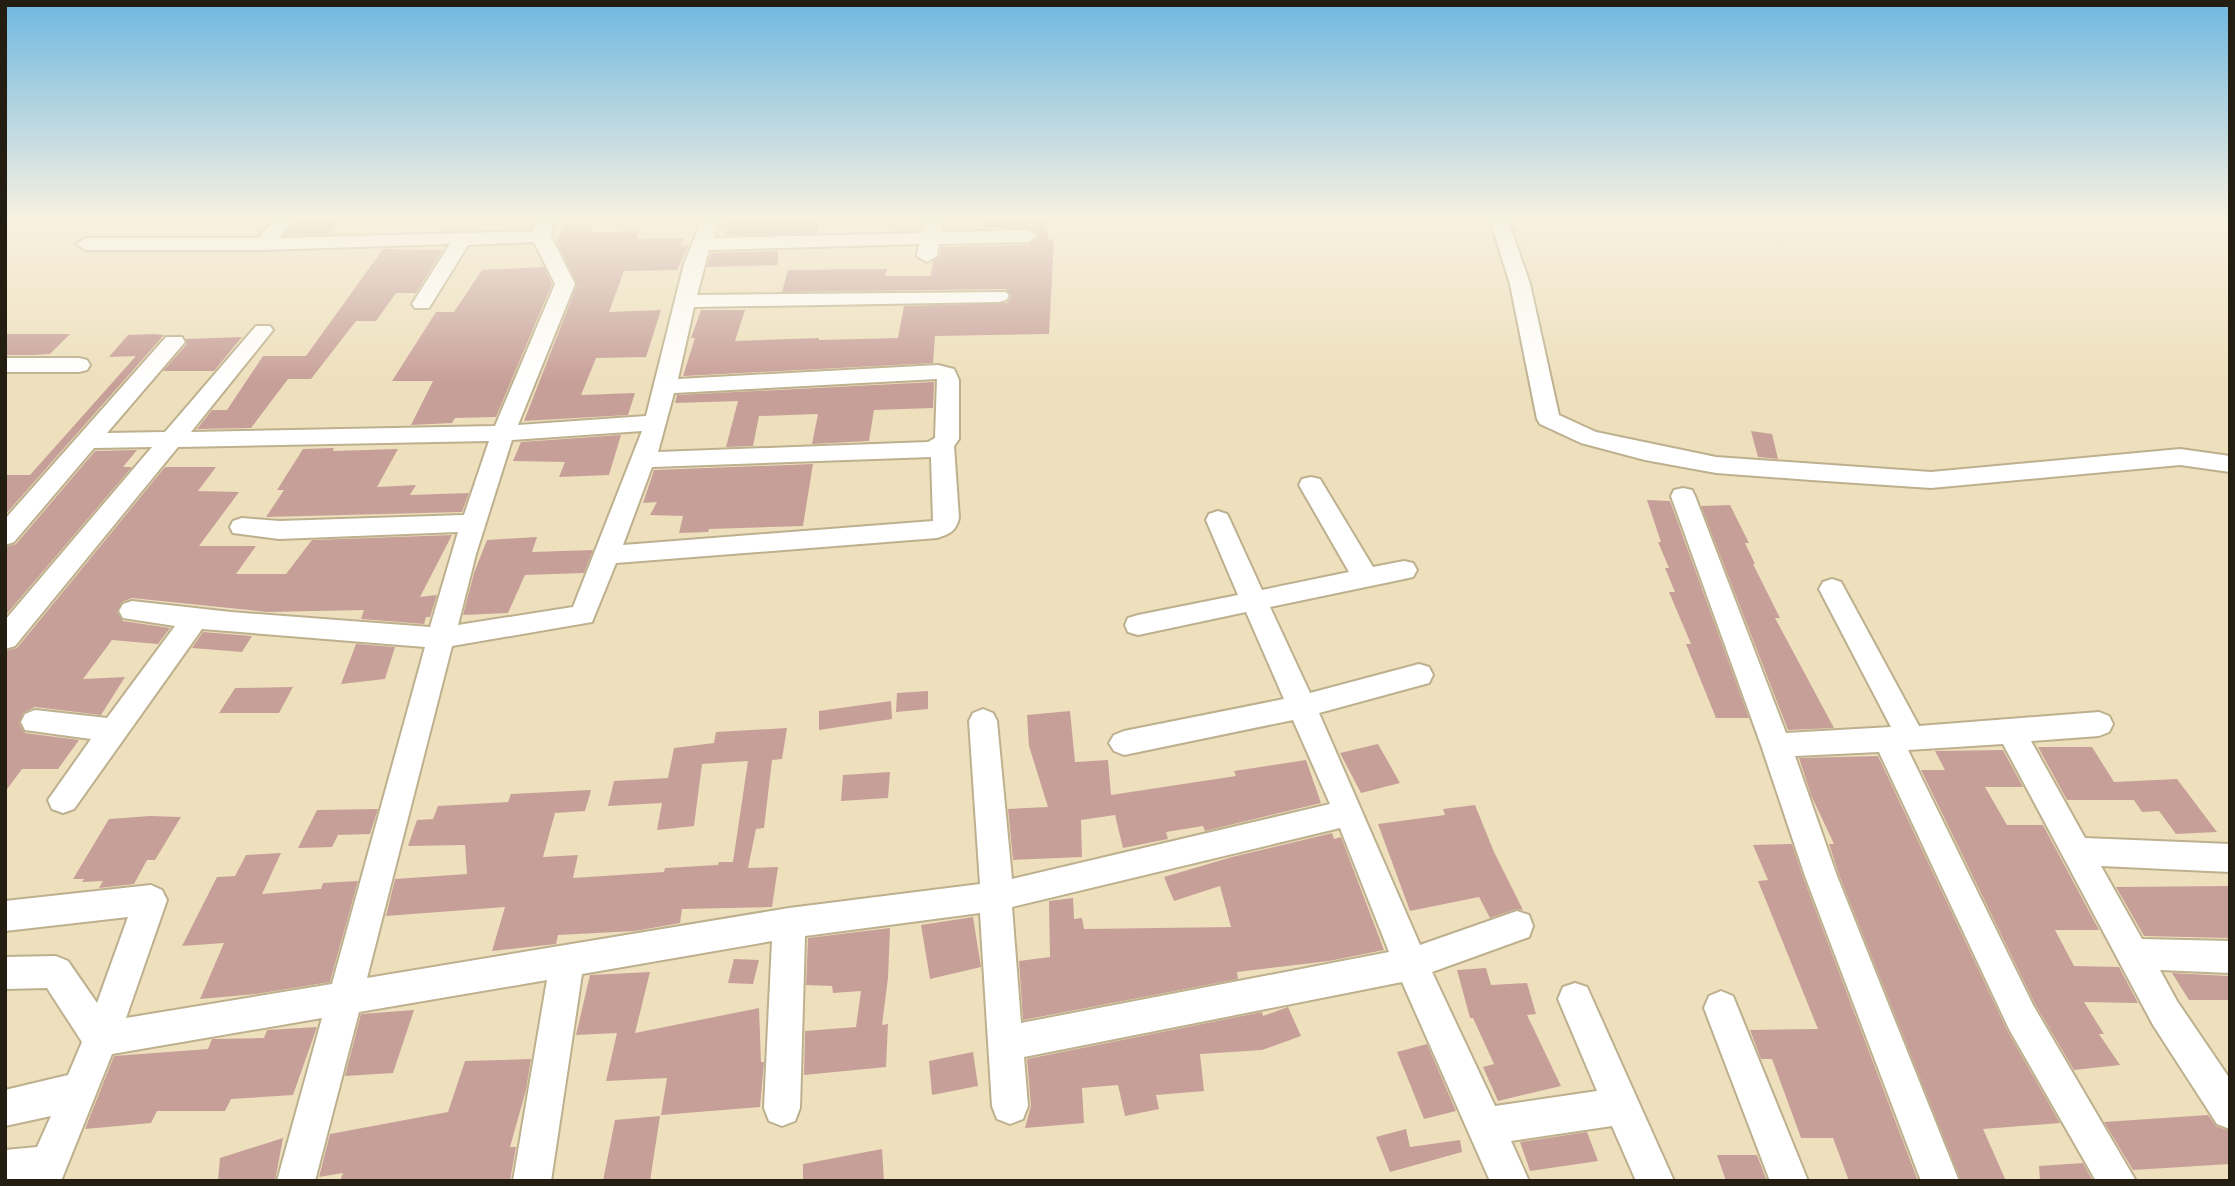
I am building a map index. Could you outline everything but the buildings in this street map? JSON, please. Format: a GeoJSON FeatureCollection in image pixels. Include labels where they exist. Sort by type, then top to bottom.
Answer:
{"type":"FeatureCollection","features":[{"type":"Feature","properties":{"kind":"street"},"geometry":{"type":"LineString","coordinates":[[422,304],[442,272]]}},
{"type":"Feature","properties":{"kind":"street"},"geometry":{"type":"LineString","coordinates":[[296,1181],[463,554],[503,433],[565,284],[561,272]]}},
{"type":"Feature","properties":{"kind":"street"},"geometry":{"type":"LineString","coordinates":[[132,611],[440,638],[583,615],[656,423],[693,272]]}},
{"type":"Feature","properties":{"kind":"street"},"geometry":{"type":"LineString","coordinates":[[1516,272],[1548,419],[1590,438],[1645,452],[1716,465],[1931,480],[2180,457],[2230,464]]}},
{"type":"Feature","properties":{"kind":"street"},"geometry":{"type":"LineString","coordinates":[[685,301],[999,296]]}},
{"type":"Feature","properties":{"kind":"street"},"geometry":{"type":"LineString","coordinates":[[5,639],[263,331]]}},
{"type":"Feature","properties":{"kind":"street"},"geometry":{"type":"LineString","coordinates":[[5,536],[174,342]]}},
{"type":"Feature","properties":{"kind":"street"},"geometry":{"type":"LineString","coordinates":[[5,365],[79,365]]}},
{"type":"Feature","properties":{"kind":"street"},"geometry":{"type":"LineString","coordinates":[[643,460],[930,450],[942,446],[947,439],[948,380],[946,374],[938,372],[665,387]]}},
{"type":"Feature","properties":{"kind":"street"},"geometry":{"type":"LineString","coordinates":[[88,441],[503,433],[656,423]]}},
{"type":"Feature","properties":{"kind":"street"},"geometry":{"type":"LineString","coordinates":[[606,555],[937,530],[945,525],[947,519],[942,446]]}},
{"type":"Feature","properties":{"kind":"street"},"geometry":{"type":"LineString","coordinates":[[1311,485],[1366,578]]}},
{"type":"Feature","properties":{"kind":"street"},"geometry":{"type":"LineString","coordinates":[[1683,496],[1776,745],[1821,876],[1940,1181]]}},
{"type":"Feature","properties":{"kind":"street"},"geometry":{"type":"LineString","coordinates":[[1218,520],[1349,813],[1411,964],[1510,1181]]}},
{"type":"Feature","properties":{"kind":"street"},"geometry":{"type":"LineString","coordinates":[[242,527],[279,530],[475,523]]}},
{"type":"Feature","properties":{"kind":"street"},"geometry":{"type":"LineString","coordinates":[[1138,625],[1404,570]]}},
{"type":"Feature","properties":{"kind":"street"},"geometry":{"type":"LineString","coordinates":[[1832,589],[2021,1017],[2116,1181]]}},
{"type":"Feature","properties":{"kind":"street"},"geometry":{"type":"LineString","coordinates":[[63,800],[196,617]]}},
{"type":"Feature","properties":{"kind":"street"},"geometry":{"type":"LineString","coordinates":[[1124,743],[1301,707],[1419,676]]}},
{"type":"Feature","properties":{"kind":"street"},"geometry":{"type":"LineString","coordinates":[[983,721],[1010,1106]]}},
{"type":"Feature","properties":{"kind":"street"},"geometry":{"type":"LineString","coordinates":[[35,722],[114,730]]}},
{"type":"Feature","properties":{"kind":"street"},"geometry":{"type":"LineString","coordinates":[[1776,745],[2099,724]]}},
{"type":"Feature","properties":{"kind":"street"},"geometry":{"type":"LineString","coordinates":[[2010,730],[2165,1013],[2230,1111]]}},
{"type":"Feature","properties":{"kind":"street"},"geometry":{"type":"LineString","coordinates":[[101,1039],[789,923],[996,897],[1349,813]]}},
{"type":"Feature","properties":{"kind":"street"},"geometry":{"type":"LineString","coordinates":[[2076,851],[2230,858]]}},
{"type":"Feature","properties":{"kind":"street"},"geometry":{"type":"LineString","coordinates":[[5,916],[151,900],[101,1039],[45,1173],[5,1169]]}},
{"type":"Feature","properties":{"kind":"street"},"geometry":{"type":"LineString","coordinates":[[782,1108],[789,923]]}},
{"type":"Feature","properties":{"kind":"street"},"geometry":{"type":"LineString","coordinates":[[1007,1043],[1411,964],[1517,926]]}},
{"type":"Feature","properties":{"kind":"street"},"geometry":{"type":"LineString","coordinates":[[2133,954],[2230,957]]}},
{"type":"Feature","properties":{"kind":"street"},"geometry":{"type":"LineString","coordinates":[[532,1181],[567,959]]}},
{"type":"Feature","properties":{"kind":"street"},"geometry":{"type":"LineString","coordinates":[[11,976],[56,972],[101,1039]]}},
{"type":"Feature","properties":{"kind":"street"},"geometry":{"type":"LineString","coordinates":[[1575,999],[1655,1181]]}},
{"type":"Feature","properties":{"kind":"street"},"geometry":{"type":"LineString","coordinates":[[1721,1008],[1789,1181]]}},
{"type":"Feature","properties":{"kind":"street"},"geometry":{"type":"LineString","coordinates":[[5,1108],[79,1091]]}},
{"type":"Feature","properties":{"kind":"street"},"geometry":{"type":"LineString","coordinates":[[1484,1126],[1622,1106]]}}]}
